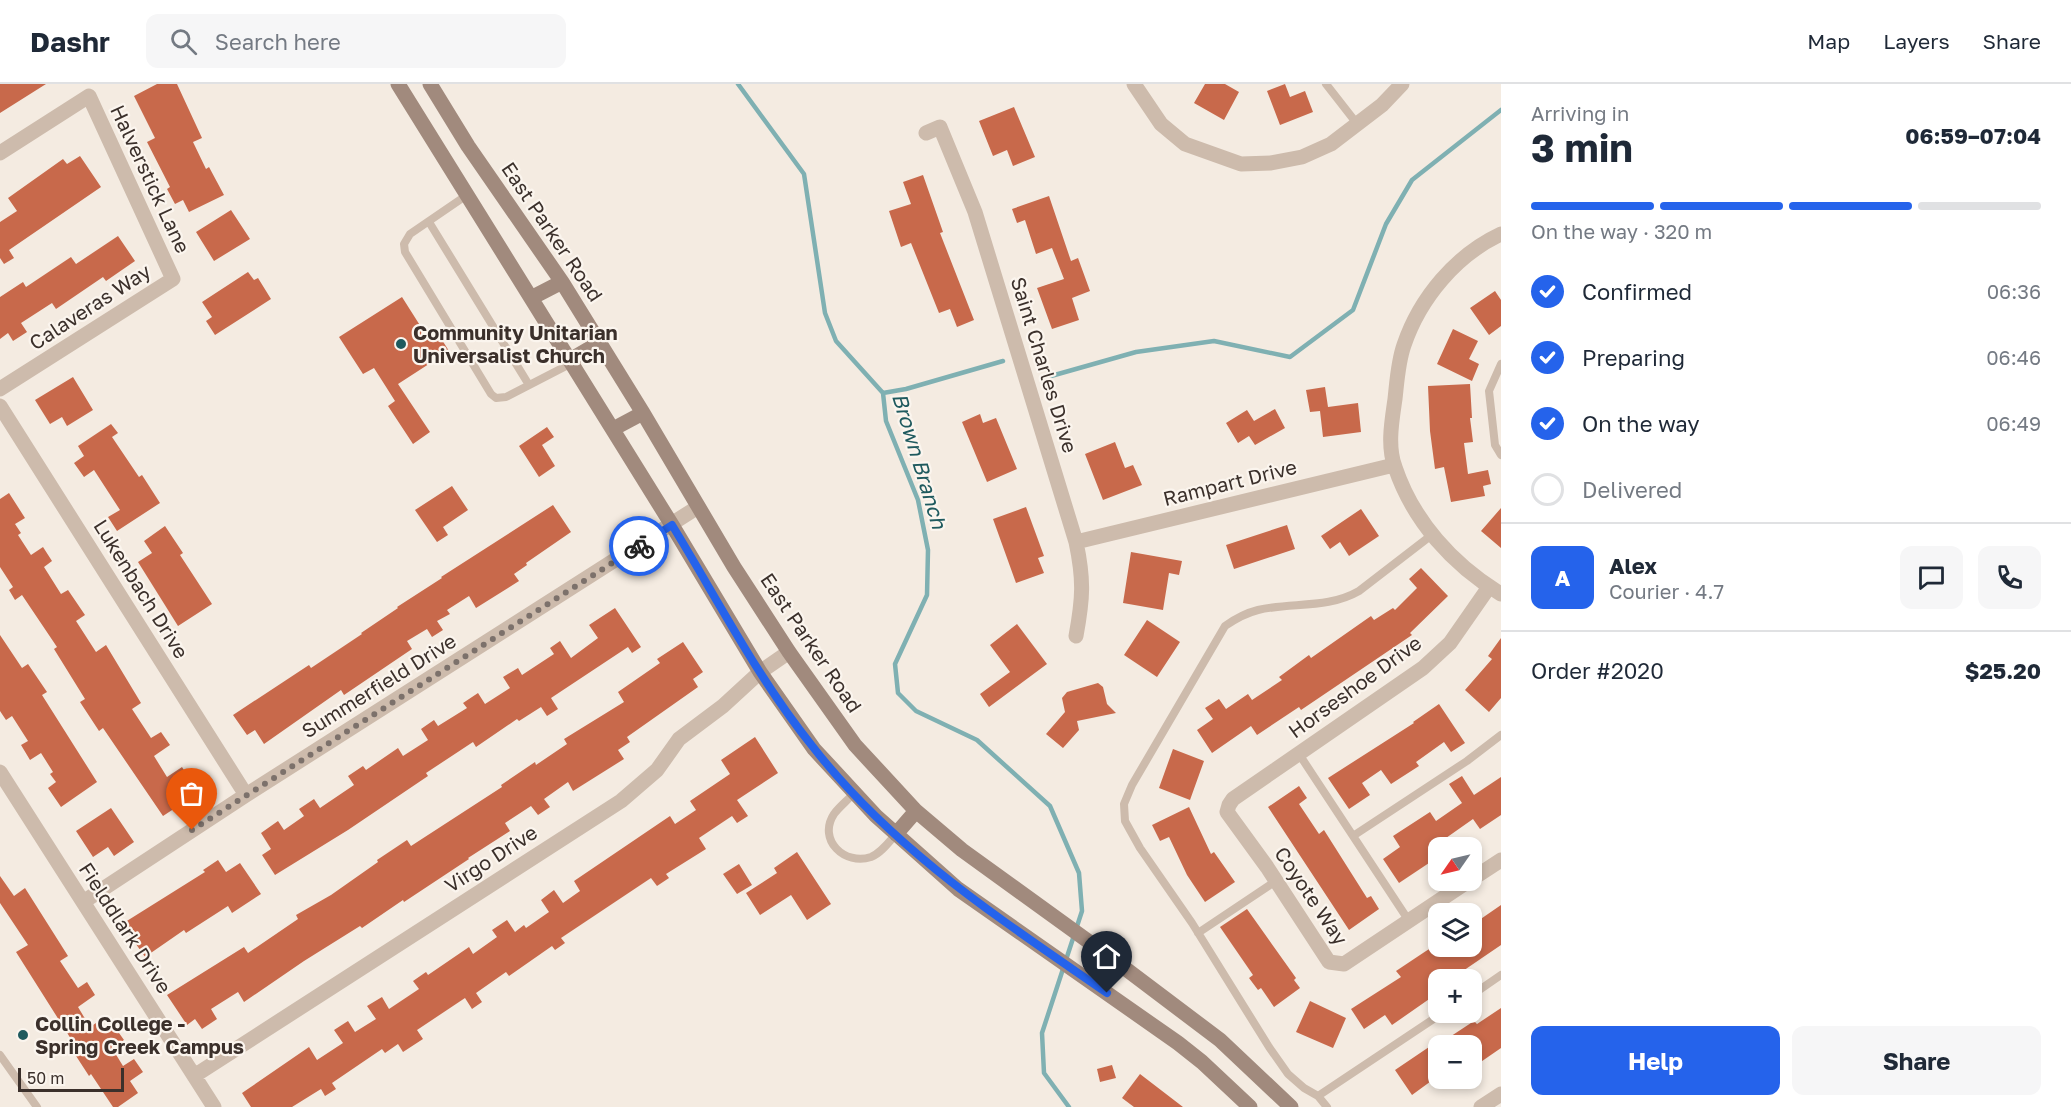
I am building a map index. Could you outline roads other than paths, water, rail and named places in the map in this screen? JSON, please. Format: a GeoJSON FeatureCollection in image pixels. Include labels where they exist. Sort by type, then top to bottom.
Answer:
{"type":"FeatureCollection","features":[{"type":"Feature","properties":{"kind":"main road"},"geometry":{"type":"LineString","coordinates":[[398,84],[613,429],[760,672],[814,749],[896,834],[958,889],[1178,1043],[1250,1107]]}},
{"type":"Feature","properties":{"kind":"main road","name":"East Parker Road"},"geometry":{"type":"LineString","coordinates":[[430,84],[468,146],[562,282],[789,652],[855,745],[916,811],[978,862],[1220,1040],[1291,1107]]}},
{"type":"Feature","properties":{"kind":"main road"},"geometry":{"type":"LineString","coordinates":[[446,162],[468,146]]}},
{"type":"Feature","properties":{"kind":"main road"},"geometry":{"type":"LineString","coordinates":[[531,298],[562,282]]}},
{"type":"Feature","properties":{"kind":"main road"},"geometry":{"type":"LineString","coordinates":[[571,362],[599,343]]}},
{"type":"Feature","properties":{"kind":"main road"},"geometry":{"type":"LineString","coordinates":[[613,429],[643,413]]}},
{"type":"Feature","properties":{"kind":"main road"},"geometry":{"type":"LineString","coordinates":[[896,834],[916,811]]}},
{"type":"Feature","properties":{"kind":"main road"},"geometry":{"type":"LineString","coordinates":[[1202,1062],[1220,1040]]}},
{"type":"Feature","properties":{"kind":"street"},"geometry":{"type":"LineString","coordinates":[[1134,84],[1161,124],[1185,144],[1241,164],[1271,163],[1302,157],[1331,144],[1382,105],[1402,84]]}},
{"type":"Feature","properties":{"kind":"street","name":"Halverstick Lane"},"geometry":{"type":"LineString","coordinates":[[0,153],[89,96],[173,279]]}},
{"type":"Feature","properties":{"kind":"street","name":"Saint Charles Drive"},"geometry":{"type":"LineString","coordinates":[[926,133],[940,127],[975,212],[1076,542],[1082,570],[1083,600],[1076,636]]}},
{"type":"Feature","properties":{"kind":"street"},"geometry":{"type":"LineString","coordinates":[[1495,591],[1460,563],[1417,516],[1394,465],[1391,427],[1404,345],[1419,312],[1438,282],[1464,257],[1501,234]]}},
{"type":"Feature","properties":{"kind":"street","name":"Calaveras Way"},"geometry":{"type":"LineString","coordinates":[[0,389],[173,279]]}},
{"type":"Feature","properties":{"kind":"street","name":"Lukenbach Drive"},"geometry":{"type":"LineString","coordinates":[[0,406],[246,795]]}},
{"type":"Feature","properties":{"kind":"street","name":"Rampart Drive"},"geometry":{"type":"LineString","coordinates":[[1076,542],[1394,465]]}},
{"type":"Feature","properties":{"kind":"street","name":"Summerfield Drive"},"geometry":{"type":"LineString","coordinates":[[82,902],[699,507]]}},
{"type":"Feature","properties":{"kind":"street","name":"Horseshoe Drive"},"geometry":{"type":"LineString","coordinates":[[1229,805],[1233,799],[1423,668],[1450,643],[1495,591]]}},
{"type":"Feature","properties":{"kind":"street","name":"Virgo Drive"},"geometry":{"type":"LineString","coordinates":[[194,1076],[621,801],[657,770],[679,739],[723,706],[760,672],[789,652]]}},
{"type":"Feature","properties":{"kind":"street","name":"Fielddlark Drive"},"geometry":{"type":"LineString","coordinates":[[0,772],[214,1107]]}},
{"type":"Feature","properties":{"kind":"street","name":"Coyote Way"},"geometry":{"type":"LineString","coordinates":[[1229,805],[1227,812],[1329,962],[1344,964],[1454,891]]}},
{"type":"Feature","properties":{"kind":"street","name":"Coyote Way"},"geometry":{"type":"LineString","coordinates":[[1482,873],[1501,860]]}},
{"type":"Feature","properties":{"kind":"street"},"geometry":{"type":"LineString","coordinates":[[1481,1107],[1501,1094]]}},
{"type":"Feature","properties":{"kind":"lane"},"geometry":{"type":"LineString","coordinates":[[1326,84],[1358,125]]}},
{"type":"Feature","properties":{"kind":"lane"},"geometry":{"type":"LineString","coordinates":[[467,195],[411,234],[405,244],[405,252],[491,394],[496,398],[506,397],[571,362]]}},
{"type":"Feature","properties":{"kind":"lane"},"geometry":{"type":"LineString","coordinates":[[429,222],[529,385]]}},
{"type":"Feature","properties":{"kind":"lane"},"geometry":{"type":"LineString","coordinates":[[1501,364],[1489,391],[1495,445],[1501,455]]}},
{"type":"Feature","properties":{"kind":"lane"},"geometry":{"type":"LineString","coordinates":[[1327,1107],[1318,1096],[1304,1088],[1288,1074],[1198,933],[1140,848],[1125,821],[1124,804],[1132,785],[1225,626],[1238,617],[1258,610],[1329,603],[1346,598],[1359,591],[1433,534]]}},
{"type":"Feature","properties":{"kind":"lane"},"geometry":{"type":"LineString","coordinates":[[1353,836],[1467,761],[1501,735]]}},
{"type":"Feature","properties":{"kind":"lane"},"geometry":{"type":"LineString","coordinates":[[1299,754],[1408,921]]}},
{"type":"Feature","properties":{"kind":"lane"},"geometry":{"type":"LineString","coordinates":[[854,793],[833,816],[830,837],[838,852],[851,858],[868,858],[879,853],[896,834]]}},
{"type":"Feature","properties":{"kind":"lane"},"geometry":{"type":"LineString","coordinates":[[1198,933],[1276,881]]}},
{"type":"Feature","properties":{"kind":"lane"},"geometry":{"type":"LineString","coordinates":[[1482,988],[1501,975]]}},
{"type":"Feature","properties":{"kind":"lane"},"geometry":{"type":"LineString","coordinates":[[1318,1096],[1428,1023]]}},
{"type":"Feature","properties":{"kind":"lane"},"geometry":{"type":"LineString","coordinates":[[0,1055],[37,1107]]}},
{"type":"Feature","properties":{"kind":"waterway","name":"Brown Branch"},"geometry":{"type":"LineString","coordinates":[[738,84],[804,174],[825,313],[836,341],[883,393],[886,421],[918,500],[928,550],[927,595],[895,664],[898,693],[916,711],[977,740],[1050,806],[1079,873],[1082,911],[1042,1033],[1044,1073],[1069,1107]]}},
{"type":"Feature","properties":{"kind":"waterway"},"geometry":{"type":"LineString","coordinates":[[1044,378],[1136,352],[1214,341],[1290,357],[1353,310],[1386,224],[1412,180],[1501,110]]}},
{"type":"Feature","properties":{"kind":"waterway"},"geometry":{"type":"LineString","coordinates":[[883,393],[906,389],[1003,361]]}},
{"type":"Feature","properties":{"kind":"place","name":"Community Unitarian Universalist Church"},"geometry":{"type":"Point","coordinates":[401,344]}},
{"type":"Feature","properties":{"kind":"place","name":"Collin College - Spring Creek Campus"},"geometry":{"type":"Point","coordinates":[23,1035]}}]}
